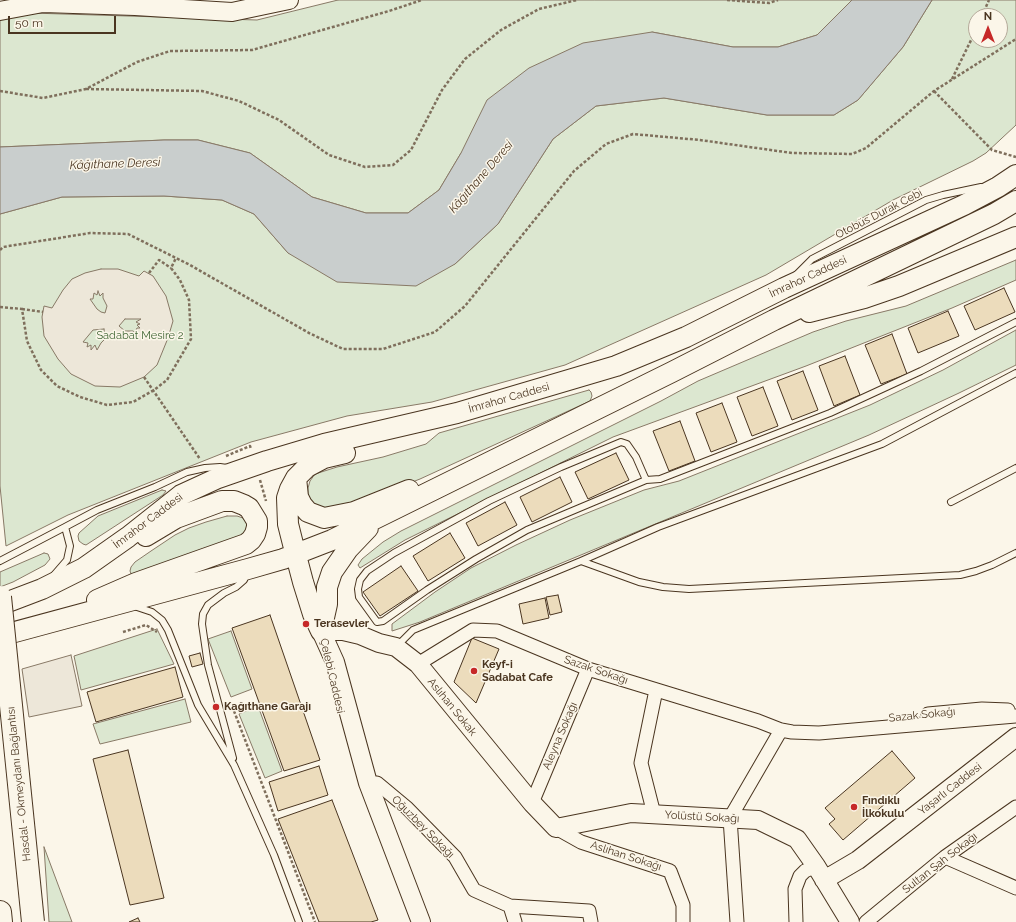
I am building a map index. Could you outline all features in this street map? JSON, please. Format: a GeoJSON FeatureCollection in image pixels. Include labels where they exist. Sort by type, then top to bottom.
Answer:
{"type":"FeatureCollection","features":[{"type":"Feature","properties":{"kind":"highway","name":"Hasdal - Okmeydanı Bağlantısı"},"geometry":{"type":"LineString","coordinates":[[0,597],[33,922]]}},
{"type":"Feature","properties":{"kind":"highway"},"geometry":{"type":"LineString","coordinates":[[0,912],[1,922]]}},
{"type":"Feature","properties":{"kind":"main road"},"geometry":{"type":"LineString","coordinates":[[0,10],[43,3],[135,6],[232,6],[289,0]]}},
{"type":"Feature","properties":{"kind":"main road","name":"İmrahor Caddesi"},"geometry":{"type":"LineString","coordinates":[[0,605],[42,589],[84,568],[181,496],[218,478],[266,461],[324,444],[457,413],[616,366],[686,337],[784,288],[964,204],[1007,190],[1016,175]]}},
{"type":"Feature","properties":{"kind":"main road"},"geometry":{"type":"LineString","coordinates":[[0,636],[248,569],[296,554],[332,540],[665,376],[774,320],[994,214],[1016,201]]}},
{"type":"Feature","properties":{"kind":"main road"},"geometry":{"type":"LineString","coordinates":[[774,320],[871,296],[930,274],[1016,237]]}},
{"type":"Feature","properties":{"kind":"main road"},"geometry":{"type":"LineString","coordinates":[[321,631],[313,614],[290,534],[287,511],[288,493],[296,478],[307,466],[315,462],[364,447],[380,440],[394,428]]}},
{"type":"Feature","properties":{"kind":"main road"},"geometry":{"type":"LineString","coordinates":[[296,478],[298,497],[302,506],[315,516],[324,518],[354,512],[412,489],[462,475]]}},
{"type":"Feature","properties":{"kind":"main road"},"geometry":{"type":"LineString","coordinates":[[68,617],[112,593],[198,560],[246,544],[255,534],[257,521],[249,508],[244,505],[234,501],[222,501],[176,518],[138,541],[84,568]]}},
{"type":"Feature","properties":{"kind":"main road"},"geometry":{"type":"LineString","coordinates":[[321,631],[327,604],[327,588],[332,572],[348,548],[375,520]]}},
{"type":"Feature","properties":{"kind":"main road","name":"Aslıhan Sokak"},"geometry":{"type":"LineString","coordinates":[[321,631],[343,631],[396,647],[418,664],[532,803],[556,828]]}},
{"type":"Feature","properties":{"kind":"main road","name":"Çelebi Caddesi"},"geometry":{"type":"LineString","coordinates":[[321,631],[330,673],[410,922]]}},
{"type":"Feature","properties":{"kind":"main road","name":"Yaşarlı Caddesi"},"geometry":{"type":"LineString","coordinates":[[820,873],[858,860],[1016,737]]}},
{"type":"Feature","properties":{"kind":"main road","name":"Çelebi Caddesi"},"geometry":{"type":"LineString","coordinates":[[365,784],[421,922]]}},
{"type":"Feature","properties":{"kind":"main road","name":"Yolüstü Sokağı"},"geometry":{"type":"LineString","coordinates":[[556,828],[630,813],[758,820],[797,839],[850,922]]}},
{"type":"Feature","properties":{"kind":"street","name":"Sazak Sokağı"},"geometry":{"type":"LineString","coordinates":[[418,664],[473,630],[497,630],[588,669],[758,721],[781,730],[792,732],[819,733],[1016,716]]}},
{"type":"Feature","properties":{"kind":"street","name":"Aleyna Sokağı"},"geometry":{"type":"LineString","coordinates":[[532,803],[588,669]]}},
{"type":"Feature","properties":{"kind":"street"},"geometry":{"type":"LineString","coordinates":[[654,814],[641,763],[656,690]]}},
{"type":"Feature","properties":{"kind":"street","name":"Sazak Sokağı"},"geometry":{"type":"LineString","coordinates":[[781,730],[799,726],[982,709],[1016,710]]}},
{"type":"Feature","properties":{"kind":"street"},"geometry":{"type":"LineString","coordinates":[[737,922],[730,818],[781,730]]}},
{"type":"Feature","properties":{"kind":"street","name":"Oğuzbey Sokağı"},"geometry":{"type":"LineString","coordinates":[[365,784],[377,783],[407,808],[455,857],[474,890],[510,906]]}},
{"type":"Feature","properties":{"kind":"street","name":"Sultan Şah Sokağı"},"geometry":{"type":"LineString","coordinates":[[866,922],[945,857],[1016,807]]}},
{"type":"Feature","properties":{"kind":"street","name":"Aslıhan Sokağı"},"geometry":{"type":"LineString","coordinates":[[556,828],[581,842],[670,870],[683,905],[683,922]]}},
{"type":"Feature","properties":{"kind":"street"},"geometry":{"type":"LineString","coordinates":[[945,857],[1016,888]]}},
{"type":"Feature","properties":{"kind":"street"},"geometry":{"type":"LineString","coordinates":[[796,922],[795,889],[800,876],[805,872],[820,873]]}},
{"type":"Feature","properties":{"kind":"street"},"geometry":{"type":"LineString","coordinates":[[516,922],[510,906],[589,911],[590,922]]}},
{"type":"Feature","properties":{"kind":"lane"},"geometry":{"type":"LineString","coordinates":[[646,480],[636,457],[627,444],[621,442],[560,467],[489,501],[394,553],[367,572],[360,580],[358,589],[359,597],[377,622],[383,621],[470,562],[527,530],[646,480],[660,479],[830,413],[921,371],[1016,322]]}},
{"type":"Feature","properties":{"kind":"lane"},"geometry":{"type":"LineString","coordinates":[[396,647],[412,630],[581,561],[658,527],[882,444],[1016,373]]}},
{"type":"Feature","properties":{"kind":"lane"},"geometry":{"type":"LineString","coordinates":[[0,561],[97,510],[154,487],[186,472],[220,466],[240,470]]}},
{"type":"Feature","properties":{"kind":"lane"},"geometry":{"type":"LineString","coordinates":[[951,502],[1016,468]]}},
{"type":"Feature","properties":{"kind":"lane"},"geometry":{"type":"LineString","coordinates":[[42,589],[67,560],[70,546],[65,526]]}},
{"type":"Feature","properties":{"kind":"lane"},"geometry":{"type":"LineString","coordinates":[[581,561],[639,582],[663,587],[689,589],[960,575],[976,571],[1016,553]]}},
{"type":"Feature","properties":{"kind":"lane"},"geometry":{"type":"LineString","coordinates":[[234,765],[208,665],[202,624],[203,614],[208,605],[224,592],[236,587],[244,580],[248,569]]}},
{"type":"Feature","properties":{"kind":"lane"},"geometry":{"type":"LineString","coordinates":[[124,602],[152,612],[162,620],[168,630],[198,705],[234,765],[274,856],[298,922]]}},
{"type":"Feature","properties":{"kind":"path"},"geometry":{"type":"LineString","coordinates":[[86,89],[137,62],[170,51],[252,50],[389,11],[422,0]]}},
{"type":"Feature","properties":{"kind":"path"},"geometry":{"type":"LineString","coordinates":[[0,92],[43,98],[86,89],[202,92],[239,101],[279,120],[329,155],[365,167],[393,165],[411,150],[442,90],[465,59],[501,30],[539,9],[576,0]]}},
{"type":"Feature","properties":{"kind":"path"},"geometry":{"type":"LineString","coordinates":[[727,0],[770,4],[778,0]]}},
{"type":"Feature","properties":{"kind":"path"},"geometry":{"type":"LineString","coordinates":[[0,250],[3,247],[90,233],[128,234],[176,258],[309,333],[343,349],[383,349],[435,332],[465,306],[574,171],[606,144],[633,134],[700,140],[792,153],[852,154],[866,148],[934,91],[1016,38]]}},
{"type":"Feature","properties":{"kind":"path"},"geometry":{"type":"LineString","coordinates":[[952,79],[968,46]]}},
{"type":"Feature","properties":{"kind":"path"},"geometry":{"type":"LineString","coordinates":[[934,91],[992,150],[1016,157]]}},
{"type":"Feature","properties":{"kind":"path"},"geometry":{"type":"LineString","coordinates":[[171,268],[176,258]]}},
{"type":"Feature","properties":{"kind":"path"},"geometry":{"type":"LineString","coordinates":[[22,308],[27,341],[41,370],[57,386],[80,397],[108,405],[133,402],[154,390],[167,380],[191,339],[188,300],[180,280],[171,268],[159,260],[149,273]]}},
{"type":"Feature","properties":{"kind":"path"},"geometry":{"type":"LineString","coordinates":[[0,307],[22,308],[43,312]]}},
{"type":"Feature","properties":{"kind":"path"},"geometry":{"type":"LineString","coordinates":[[144,377],[204,465]]}},
{"type":"Feature","properties":{"kind":"path"},"geometry":{"type":"LineString","coordinates":[[223,457],[250,446],[251,449]]}},
{"type":"Feature","properties":{"kind":"path"},"geometry":{"type":"LineString","coordinates":[[122,632],[146,625],[158,634]]}},
{"type":"Feature","properties":{"kind":"path"},"geometry":{"type":"LineString","coordinates":[[234,711],[315,922]]}},
{"type":"Feature","properties":{"kind":"green space"},"geometry":{"type":"Polygon","coordinates":[[[338,0],[852,0],[817,35],[778,47],[733,47],[652,32],[461,153],[439,190],[408,213],[366,213],[312,197],[250,153],[198,140],[164,140],[0,147],[0,15],[31,13],[257,20],[338,0]]]}},
{"type":"Feature","properties":{"kind":"green space","name":"Sadabat Mesire 2"},"geometry":{"type":"Polygon","coordinates":[[[932,0],[1016,0],[1016,125],[986,153],[973,161],[893,200],[766,275],[565,365],[432,402],[347,416],[251,442],[68,515],[6,546],[0,486],[0,214],[62,197],[164,196],[222,200],[254,214],[288,253],[455,264],[498,224],[553,139],[596,106],[664,98],[767,115],[834,115],[858,100],[903,47],[932,0]]]}},
{"type":"Feature","properties":{"kind":"green space"},"geometry":{"type":"Polygon","coordinates":[[[1016,260],[1016,280],[952,308],[806,366],[613,437],[405,540],[360,568],[358,565],[362,559],[383,542],[401,531],[698,381],[813,332],[846,321],[906,306],[1016,260]]]}},
{"type":"Feature","properties":{"kind":"green space"},"geometry":{"type":"Polygon","coordinates":[[[1016,330],[1016,365],[959,393],[869,435],[420,622],[392,631],[392,624],[435,592],[471,568],[516,545],[570,520],[644,490],[679,481],[870,405],[943,370],[1016,330]]]}},
{"type":"Feature","properties":{"kind":"green space"},"geometry":{"type":"Polygon","coordinates":[[[589,390],[592,396],[590,401],[420,479],[359,503],[322,511],[310,501],[308,488],[310,481],[315,474],[337,467],[383,457],[426,444],[439,433],[589,390]]]}},
{"type":"Feature","properties":{"kind":"green space"},"geometry":{"type":"Polygon","coordinates":[[[162,490],[166,491],[163,495],[86,545],[79,541],[79,533],[98,516],[162,490]]]}},
{"type":"Feature","properties":{"kind":"green space"},"geometry":{"type":"Polygon","coordinates":[[[227,516],[237,516],[243,518],[247,523],[247,535],[132,576],[130,571],[135,562],[175,535],[189,528],[227,516]]]}},
{"type":"Feature","properties":{"kind":"green space"},"geometry":{"type":"Polygon","coordinates":[[[44,553],[48,554],[50,559],[45,565],[13,582],[0,587],[0,572],[44,553]]]}},
{"type":"Feature","properties":{"kind":"green space"},"geometry":{"type":"Polygon","coordinates":[[[157,629],[174,664],[81,690],[74,656],[157,629]]]}},
{"type":"Feature","properties":{"kind":"green space"},"geometry":{"type":"Polygon","coordinates":[[[231,631],[252,689],[231,697],[208,639],[231,631]]]}},
{"type":"Feature","properties":{"kind":"green space"},"geometry":{"type":"Polygon","coordinates":[[[185,699],[191,722],[100,744],[93,724],[185,699]]]}},
{"type":"Feature","properties":{"kind":"green space"},"geometry":{"type":"Polygon","coordinates":[[[258,706],[282,771],[265,778],[239,714],[258,706]]]}},
{"type":"Feature","properties":{"kind":"green space"},"geometry":{"type":"Polygon","coordinates":[[[44,847],[72,922],[49,922],[44,847]]]}},
{"type":"Feature","properties":{"kind":"shaded area"},"geometry":{"type":"Polygon","coordinates":[[[101,269],[118,269],[139,276],[144,271],[153,276],[166,296],[173,321],[157,365],[144,377],[120,387],[95,386],[71,374],[58,359],[44,336],[42,317],[44,306],[52,308],[72,279],[85,273],[101,269]],[[98,291],[97,295],[94,293],[93,299],[90,299],[97,309],[105,313],[107,306],[103,298],[103,293],[100,296],[98,291]],[[125,319],[119,326],[125,331],[133,331],[137,334],[137,328],[140,328],[137,325],[140,324],[136,322],[141,319],[125,319]],[[104,329],[93,330],[83,342],[88,343],[87,347],[91,345],[91,350],[95,345],[97,350],[105,339],[104,329]]]}},
{"type":"Feature","properties":{"kind":"shaded area"},"geometry":{"type":"Polygon","coordinates":[[[71,655],[82,706],[29,717],[22,669],[71,655]]]}},
{"type":"Feature","properties":{"kind":"water","name":"Kâğıthane Deresi"},"geometry":{"type":"Polygon","coordinates":[[[852,0],[932,0],[903,47],[858,100],[834,115],[767,115],[664,98],[596,106],[553,139],[498,224],[455,264],[416,286],[337,282],[288,253],[254,214],[222,200],[164,196],[62,197],[0,214],[0,147],[164,140],[198,140],[250,153],[312,197],[366,213],[408,213],[439,190],[461,153],[487,100],[529,68],[583,43],[652,32],[733,47],[778,47],[817,35],[852,0]]]}},
{"type":"Feature","properties":{"kind":"building"},"geometry":{"type":"Polygon","coordinates":[[[1004,288],[1015,312],[975,330],[964,306],[1004,288]]]}},
{"type":"Feature","properties":{"kind":"building"},"geometry":{"type":"Polygon","coordinates":[[[948,311],[959,336],[918,353],[908,328],[948,311]]]}},
{"type":"Feature","properties":{"kind":"building"},"geometry":{"type":"Polygon","coordinates":[[[892,334],[907,374],[881,384],[865,345],[892,334]]]}},
{"type":"Feature","properties":{"kind":"building"},"geometry":{"type":"Polygon","coordinates":[[[845,356],[860,395],[834,406],[819,366],[845,356]]]}},
{"type":"Feature","properties":{"kind":"building"},"geometry":{"type":"Polygon","coordinates":[[[803,371],[818,410],[792,420],[777,381],[803,371]]]}},
{"type":"Feature","properties":{"kind":"building"},"geometry":{"type":"Polygon","coordinates":[[[763,387],[778,426],[752,436],[737,397],[763,387]]]}},
{"type":"Feature","properties":{"kind":"building"},"geometry":{"type":"Polygon","coordinates":[[[722,403],[737,442],[711,452],[696,413],[722,403]]]}},
{"type":"Feature","properties":{"kind":"building"},"geometry":{"type":"Polygon","coordinates":[[[680,421],[695,461],[669,471],[653,431],[680,421]]]}},
{"type":"Feature","properties":{"kind":"building"},"geometry":{"type":"Polygon","coordinates":[[[616,453],[629,480],[588,499],[575,472],[616,453]]]}},
{"type":"Feature","properties":{"kind":"building"},"geometry":{"type":"Polygon","coordinates":[[[560,477],[572,502],[532,522],[520,497],[560,477]]]}},
{"type":"Feature","properties":{"kind":"building"},"geometry":{"type":"Polygon","coordinates":[[[505,502],[517,525],[478,546],[466,523],[505,502]]]}},
{"type":"Feature","properties":{"kind":"building"},"geometry":{"type":"Polygon","coordinates":[[[450,533],[465,558],[428,581],[413,556],[450,533]]]}},
{"type":"Feature","properties":{"kind":"building"},"geometry":{"type":"Polygon","coordinates":[[[401,566],[418,591],[380,616],[363,592],[401,566]]]}},
{"type":"Feature","properties":{"kind":"building"},"geometry":{"type":"Polygon","coordinates":[[[558,595],[562,612],[550,615],[546,597],[558,595]]]}},
{"type":"Feature","properties":{"kind":"building"},"geometry":{"type":"Polygon","coordinates":[[[545,598],[549,618],[523,624],[519,604],[545,598]]]}},
{"type":"Feature","properties":{"kind":"building"},"geometry":{"type":"Polygon","coordinates":[[[270,615],[320,760],[284,771],[232,628],[270,615]]]}},
{"type":"Feature","properties":{"kind":"building"},"geometry":{"type":"Polygon","coordinates":[[[472,638],[499,649],[476,703],[454,682],[472,638]]]}},
{"type":"Feature","properties":{"kind":"building"},"geometry":{"type":"Polygon","coordinates":[[[200,653],[203,664],[192,667],[189,656],[200,653]]]}},
{"type":"Feature","properties":{"kind":"building"},"geometry":{"type":"Polygon","coordinates":[[[175,667],[183,697],[96,722],[87,692],[175,667]]]}},
{"type":"Feature","properties":{"kind":"building"},"geometry":{"type":"Polygon","coordinates":[[[128,750],[164,898],[130,905],[93,759],[128,750]]]}},
{"type":"Feature","properties":{"kind":"building"},"geometry":{"type":"Polygon","coordinates":[[[892,751],[915,778],[843,840],[829,824],[835,819],[825,808],[892,751]]]}},
{"type":"Feature","properties":{"kind":"building"},"geometry":{"type":"Polygon","coordinates":[[[319,766],[328,795],[278,811],[269,782],[319,766]]]}},
{"type":"Feature","properties":{"kind":"building"},"geometry":{"type":"Polygon","coordinates":[[[332,800],[378,920],[371,922],[319,922],[278,819],[332,800]]]}},
{"type":"Feature","properties":{"kind":"building"},"geometry":{"type":"Polygon","coordinates":[[[138,918],[140,922],[129,922],[138,918]]]}},
{"type":"Feature","properties":{"kind":"place","name":"Terasevler"},"geometry":{"type":"Point","coordinates":[306,624]}},
{"type":"Feature","properties":{"kind":"place","name":"Keyf-i Sadabat Cafe"},"geometry":{"type":"Point","coordinates":[474,671]}},
{"type":"Feature","properties":{"kind":"place","name":"Kağıthane Garajı"},"geometry":{"type":"Point","coordinates":[216,707]}},
{"type":"Feature","properties":{"kind":"place","name":"Fındıklı İlkokulu"},"geometry":{"type":"Point","coordinates":[854,807]}}]}
